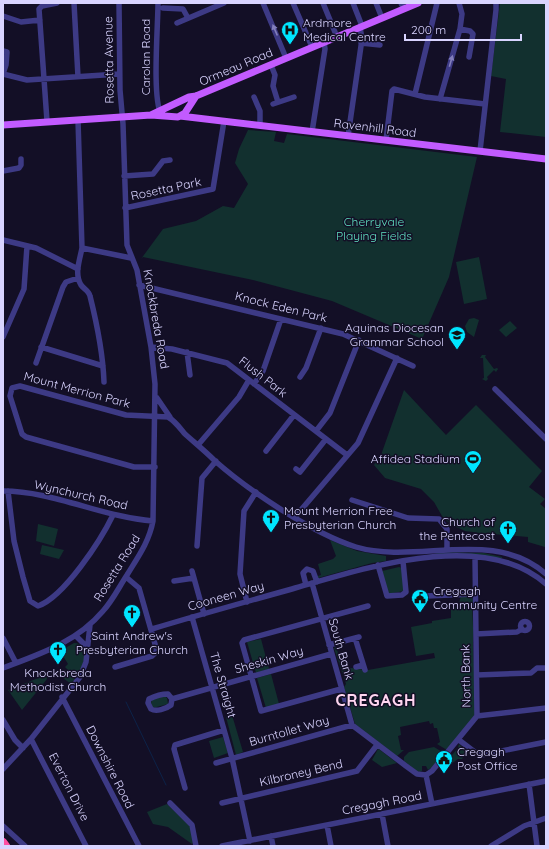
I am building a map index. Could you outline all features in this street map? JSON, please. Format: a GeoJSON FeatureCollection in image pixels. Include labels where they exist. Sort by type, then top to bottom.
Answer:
{"type":"FeatureCollection","features":[{"type":"Feature","properties":{"kind":"main road","name":"Ormeau Road"},"geometry":{"type":"LineString","coordinates":[[152,115],[178,102],[196,96],[382,18],[402,6],[418,3]]}},
{"type":"Feature","properties":{"kind":"main road","name":"Ormeau Road"},"geometry":{"type":"LineString","coordinates":[[3,124],[152,115],[180,116],[196,96]]}},
{"type":"Feature","properties":{"kind":"main road","name":"Ravenhill Road"},"geometry":{"type":"LineString","coordinates":[[178,102],[186,109],[202,118]]}},
{"type":"Feature","properties":{"kind":"main road"},"geometry":{"type":"LineString","coordinates":[[170,116],[171,106]]}},
{"type":"Feature","properties":{"kind":"main road","name":"Ravenhill Road"},"geometry":{"type":"LineString","coordinates":[[180,116],[546,159]]}},
{"type":"Feature","properties":{"kind":"street"},"geometry":{"type":"LineString","coordinates":[[46,121],[40,7],[57,3]]}},
{"type":"Feature","properties":{"kind":"street"},"geometry":{"type":"LineString","coordinates":[[74,3],[78,77]]}},
{"type":"Feature","properties":{"kind":"street","name":"Rosetta Avenue"},"geometry":{"type":"LineString","coordinates":[[119,3],[119,74],[122,117]]}},
{"type":"Feature","properties":{"kind":"street","name":"Carolan Road"},"geometry":{"type":"LineString","coordinates":[[158,3],[157,87],[160,111]]}},
{"type":"Feature","properties":{"kind":"street"},"geometry":{"type":"LineString","coordinates":[[177,23],[224,3]]}},
{"type":"Feature","properties":{"kind":"street"},"geometry":{"type":"LineString","coordinates":[[263,3],[286,58]]}},
{"type":"Feature","properties":{"kind":"street"},"geometry":{"type":"LineString","coordinates":[[293,3],[312,47]]}},
{"type":"Feature","properties":{"kind":"street"},"geometry":{"type":"LineString","coordinates":[[323,3],[337,37]]}},
{"type":"Feature","properties":{"kind":"street"},"geometry":{"type":"LineString","coordinates":[[348,136],[362,35],[361,27],[353,3]]}},
{"type":"Feature","properties":{"kind":"street"},"geometry":{"type":"LineString","coordinates":[[376,3],[382,18]]}},
{"type":"Feature","properties":{"kind":"street"},"geometry":{"type":"LineString","coordinates":[[415,94],[437,3]]}},
{"type":"Feature","properties":{"kind":"street"},"geometry":{"type":"LineString","coordinates":[[440,99],[460,29],[462,14],[459,3]]}},
{"type":"Feature","properties":{"kind":"street"},"geometry":{"type":"LineString","coordinates":[[480,151],[496,3]]}},
{"type":"Feature","properties":{"kind":"street"},"geometry":{"type":"LineString","coordinates":[[163,8],[184,9],[188,18]]}},
{"type":"Feature","properties":{"kind":"street"},"geometry":{"type":"LineString","coordinates":[[3,16],[21,22],[40,20]]}},
{"type":"Feature","properties":{"kind":"street"},"geometry":{"type":"LineString","coordinates":[[460,29],[470,31],[473,34],[470,57]]}},
{"type":"Feature","properties":{"kind":"street"},"geometry":{"type":"LineString","coordinates":[[312,132],[325,49],[324,42]]}},
{"type":"Feature","properties":{"kind":"street"},"geometry":{"type":"LineString","coordinates":[[361,43],[380,45]]}},
{"type":"Feature","properties":{"kind":"street"},"geometry":{"type":"LineString","coordinates":[[3,51],[7,52],[6,65],[3,74],[21,80],[119,74]]}},
{"type":"Feature","properties":{"kind":"street"},"geometry":{"type":"LineString","coordinates":[[271,64],[275,75],[273,86],[275,103],[294,97]]}},
{"type":"Feature","properties":{"kind":"street"},"geometry":{"type":"LineString","coordinates":[[386,140],[392,91],[396,89],[440,99],[485,104]]}},
{"type":"Feature","properties":{"kind":"street"},"geometry":{"type":"LineString","coordinates":[[254,97],[260,111],[260,125]]}},
{"type":"Feature","properties":{"kind":"street"},"geometry":{"type":"LineString","coordinates":[[160,111],[160,113],[170,116]]}},
{"type":"Feature","properties":{"kind":"street","name":"Rosetta Park"},"geometry":{"type":"LineString","coordinates":[[122,117],[127,245],[131,258]]}},
{"type":"Feature","properties":{"kind":"street"},"geometry":{"type":"LineString","coordinates":[[78,120],[82,248],[78,278],[82,286],[90,294],[103,366],[104,382]]}},
{"type":"Feature","properties":{"kind":"street","name":"Rosetta Park"},"geometry":{"type":"LineString","coordinates":[[125,208],[211,191],[213,189],[224,121]]}},
{"type":"Feature","properties":{"kind":"street"},"geometry":{"type":"LineString","coordinates":[[3,171],[19,168],[21,165],[21,159]]}},
{"type":"Feature","properties":{"kind":"street"},"geometry":{"type":"LineString","coordinates":[[124,176],[153,174],[163,162],[170,160]]}},
{"type":"Feature","properties":{"kind":"street"},"geometry":{"type":"LineString","coordinates":[[3,240],[28,246],[78,269]]}},
{"type":"Feature","properties":{"kind":"street"},"geometry":{"type":"LineString","coordinates":[[3,337],[24,288],[28,246]]}},
{"type":"Feature","properties":{"kind":"street","name":"Knockbreda Road"},"geometry":{"type":"LineString","coordinates":[[82,248],[131,258],[137,270],[140,285],[151,347],[156,396]]}},
{"type":"Feature","properties":{"kind":"street"},"geometry":{"type":"LineString","coordinates":[[36,363],[62,287],[66,282],[78,278]]}},
{"type":"Feature","properties":{"kind":"street","name":"Knock Eden Park"},"geometry":{"type":"LineString","coordinates":[[140,285],[321,328],[358,340],[413,366]]}},
{"type":"Feature","properties":{"kind":"street"},"geometry":{"type":"LineString","coordinates":[[198,445],[263,371],[281,319]]}},
{"type":"Feature","properties":{"kind":"street"},"geometry":{"type":"LineString","coordinates":[[300,377],[306,368],[321,328]]}},
{"type":"Feature","properties":{"kind":"street"},"geometry":{"type":"LineString","coordinates":[[316,431],[330,412],[358,340]]}},
{"type":"Feature","properties":{"kind":"street"},"geometry":{"type":"LineString","coordinates":[[42,347],[103,366]]}},
{"type":"Feature","properties":{"kind":"street","name":"Flush Park"},"geometry":{"type":"LineString","coordinates":[[151,347],[186,352],[223,361],[347,455]]}},
{"type":"Feature","properties":{"kind":"street"},"geometry":{"type":"LineString","coordinates":[[186,352],[190,375]]}},
{"type":"Feature","properties":{"kind":"street"},"geometry":{"type":"LineString","coordinates":[[295,517],[360,439],[397,358]]}},
{"type":"Feature","properties":{"kind":"street","name":"Mount Merrion Park"},"geometry":{"type":"LineString","coordinates":[[155,467],[134,467],[26,437],[21,431],[10,392],[13,387],[20,386],[126,415],[156,416]]}},
{"type":"Feature","properties":{"kind":"street"},"geometry":{"type":"LineString","coordinates":[[496,389],[546,439]]}},
{"type":"Feature","properties":{"kind":"street"},"geometry":{"type":"LineString","coordinates":[[156,396],[160,406],[171,419],[216,461],[256,492],[295,517],[345,543],[368,549],[390,552],[483,550],[510,554],[532,564],[546,574]]}},
{"type":"Feature","properties":{"kind":"street","name":"Rosetta Road"},"geometry":{"type":"LineString","coordinates":[[3,668],[54,648],[76,636],[90,625],[109,603],[148,541],[153,521],[156,396]]}},
{"type":"Feature","properties":{"kind":"street"},"geometry":{"type":"LineString","coordinates":[[266,451],[294,415]]}},
{"type":"Feature","properties":{"kind":"street"},"geometry":{"type":"LineString","coordinates":[[156,416],[165,416],[171,419]]}},
{"type":"Feature","properties":{"kind":"street"},"geometry":{"type":"LineString","coordinates":[[296,469],[300,472],[326,439]]}},
{"type":"Feature","properties":{"kind":"street"},"geometry":{"type":"LineString","coordinates":[[197,546],[202,478],[216,461]]}},
{"type":"Feature","properties":{"kind":"street"},"geometry":{"type":"LineString","coordinates":[[6,491],[14,541],[22,576],[30,601],[38,606],[50,601],[65,587],[113,515]]}},
{"type":"Feature","properties":{"kind":"street","name":"Wynchurch Road"},"geometry":{"type":"LineString","coordinates":[[6,491],[34,495],[113,515],[153,521]]}},
{"type":"Feature","properties":{"kind":"street"},"geometry":{"type":"LineString","coordinates":[[247,602],[240,574],[244,511],[256,492]]}},
{"type":"Feature","properties":{"kind":"street"},"geometry":{"type":"LineString","coordinates":[[352,500],[408,518],[438,519],[447,529],[447,550]]}},
{"type":"Feature","properties":{"kind":"street"},"geometry":{"type":"LineString","coordinates":[[390,552],[390,563]]}},
{"type":"Feature","properties":{"kind":"street","name":"Cooneen Way"},"geometry":{"type":"LineString","coordinates":[[152,629],[378,565],[403,561],[475,557],[512,562],[533,573],[546,584]]}},
{"type":"Feature","properties":{"kind":"street","name":"North Bank"},"geometry":{"type":"LineString","coordinates":[[426,775],[432,771],[459,740],[477,716],[475,557]]}},
{"type":"Feature","properties":{"kind":"street"},"geometry":{"type":"LineString","coordinates":[[378,565],[387,596],[402,595],[406,592],[403,561]]}},
{"type":"Feature","properties":{"kind":"street"},"geometry":{"type":"LineString","coordinates":[[192,571],[204,614]]}},
{"type":"Feature","properties":{"kind":"street"},"geometry":{"type":"LineString","coordinates":[[115,667],[156,654],[157,648],[140,588],[126,577]]}},
{"type":"Feature","properties":{"kind":"street"},"geometry":{"type":"LineString","coordinates":[[174,581],[194,578]]}},
{"type":"Feature","properties":{"kind":"street","name":"South Bank"},"geometry":{"type":"LineString","coordinates":[[312,583],[352,725]]}},
{"type":"Feature","properties":{"kind":"street"},"geometry":{"type":"LineString","coordinates":[[426,596],[475,594]]}},
{"type":"Feature","properties":{"kind":"street"},"geometry":{"type":"LineString","coordinates":[[341,689],[262,712],[242,645],[243,642],[321,618],[368,606]]}},
{"type":"Feature","properties":{"kind":"street","name":"The Straight"},"geometry":{"type":"LineString","coordinates":[[192,617],[232,758],[250,840]]}},
{"type":"Feature","properties":{"kind":"street"},"geometry":{"type":"LineString","coordinates":[[3,769],[31,739],[80,677],[88,654],[90,625]]}},
{"type":"Feature","properties":{"kind":"street"},"geometry":{"type":"LineString","coordinates":[[476,634],[518,632],[522,629]]}},
{"type":"Feature","properties":{"kind":"street"},"geometry":{"type":"LineString","coordinates":[[76,636],[82,641],[88,654]]}},
{"type":"Feature","properties":{"kind":"street"},"geometry":{"type":"LineString","coordinates":[[82,641],[89,637]]}},
{"type":"Feature","properties":{"kind":"street"},"geometry":{"type":"LineString","coordinates":[[3,638],[16,663]]}},
{"type":"Feature","properties":{"kind":"street"},"geometry":{"type":"LineString","coordinates":[[329,645],[357,638],[364,667],[356,667]]}},
{"type":"Feature","properties":{"kind":"street","name":"Sheskin Way"},"geometry":{"type":"LineString","coordinates":[[172,699],[331,654]]}},
{"type":"Feature","properties":{"kind":"street"},"geometry":{"type":"LineString","coordinates":[[477,675],[531,673],[537,668],[546,668]]}},
{"type":"Feature","properties":{"kind":"street","name":"Downshire Road"},"geometry":{"type":"LineString","coordinates":[[62,698],[139,846]]}},
{"type":"Feature","properties":{"kind":"street"},"geometry":{"type":"LineString","coordinates":[[477,716],[546,708]]}},
{"type":"Feature","properties":{"kind":"street"},"geometry":{"type":"LineString","coordinates":[[3,720],[15,740],[23,748]]}},
{"type":"Feature","properties":{"kind":"street"},"geometry":{"type":"LineString","coordinates":[[352,725],[417,774],[426,775],[432,804]]}},
{"type":"Feature","properties":{"kind":"street","name":"Burntollet Way"},"geometry":{"type":"LineString","coordinates":[[232,758],[352,725]]}},
{"type":"Feature","properties":{"kind":"street"},"geometry":{"type":"LineString","coordinates":[[185,788],[174,745],[224,730]]}},
{"type":"Feature","properties":{"kind":"street","name":"Everton Drive"},"geometry":{"type":"LineString","coordinates":[[31,739],[86,846]]}},
{"type":"Feature","properties":{"kind":"street"},"geometry":{"type":"LineString","coordinates":[[459,740],[481,755],[546,742]]}},
{"type":"Feature","properties":{"kind":"street","name":"Kilbroney Bend"},"geometry":{"type":"LineString","coordinates":[[241,799],[357,771],[377,745]]}},
{"type":"Feature","properties":{"kind":"street"},"geometry":{"type":"LineString","coordinates":[[216,763],[232,758]]}},
{"type":"Feature","properties":{"kind":"street","name":"Cregagh Road"},"geometry":{"type":"LineString","coordinates":[[222,846],[546,781]]}},
{"type":"Feature","properties":{"kind":"street"},"geometry":{"type":"LineString","coordinates":[[529,784],[537,846]]}},
{"type":"Feature","properties":{"kind":"street"},"geometry":{"type":"LineString","coordinates":[[222,803],[241,799]]}},
{"type":"Feature","properties":{"kind":"street"},"geometry":{"type":"LineString","coordinates":[[170,803],[192,825],[196,846]]}},
{"type":"Feature","properties":{"kind":"street"},"geometry":{"type":"LineString","coordinates":[[382,814],[388,846]]}},
{"type":"Feature","properties":{"kind":"street"},"geometry":{"type":"LineString","coordinates":[[491,846],[524,826],[546,818]]}},
{"type":"Feature","properties":{"kind":"street"},"geometry":{"type":"LineString","coordinates":[[327,825],[331,846]]}},
{"type":"Feature","properties":{"kind":"street"},"geometry":{"type":"LineString","coordinates":[[3,826],[25,846]]}},
{"type":"Feature","properties":{"kind":"street"},"geometry":{"type":"LineString","coordinates":[[271,836],[273,846]]}},
{"type":"Feature","properties":{"kind":"green space"},"geometry":{"type":"Polygon","coordinates":[[[500,3],[546,3],[546,137],[500,132],[506,79],[491,76],[500,3]]]}},
{"type":"Feature","properties":{"kind":"green space","name":"Cherryvale Playing Fields"},"geometry":{"type":"Polygon","coordinates":[[[248,130],[276,132],[274,141],[284,143],[287,134],[477,157],[449,277],[422,339],[332,301],[253,280],[143,257],[141,259],[163,229],[196,221],[223,206],[234,208],[248,184],[235,163],[239,149],[248,130]]]}},
{"type":"Feature","properties":{"kind":"green space"},"geometry":{"type":"Polygon","coordinates":[[[479,257],[487,299],[464,304],[456,262],[479,257]]]}},
{"type":"Feature","properties":{"kind":"green space"},"geometry":{"type":"Polygon","coordinates":[[[474,318],[479,320],[474,337],[467,332],[465,326],[469,319],[474,318]]]}},
{"type":"Feature","properties":{"kind":"green space"},"geometry":{"type":"Polygon","coordinates":[[[510,321],[517,328],[506,337],[499,330],[510,321]]]}},
{"type":"Feature","properties":{"kind":"green space"},"geometry":{"type":"Polygon","coordinates":[[[482,355],[486,355],[485,357],[494,369],[498,369],[496,372],[494,370],[487,377],[488,379],[486,381],[482,379],[484,378],[483,358],[480,358],[482,355]]]}},
{"type":"Feature","properties":{"kind":"green space","name":"Affidea Stadium"},"geometry":{"type":"Polygon","coordinates":[[[404,390],[446,435],[476,405],[542,471],[529,487],[545,499],[540,504],[546,509],[545,547],[528,542],[528,537],[465,531],[450,524],[442,516],[434,502],[421,489],[385,478],[374,465],[381,455],[404,390]]]}},
{"type":"Feature","properties":{"kind":"green space"},"geometry":{"type":"Polygon","coordinates":[[[38,524],[58,529],[54,546],[36,541],[38,524]]]}},
{"type":"Feature","properties":{"kind":"green space"},"geometry":{"type":"Polygon","coordinates":[[[330,540],[357,551],[386,556],[386,561],[372,563],[318,578],[318,576],[321,575],[318,564],[333,559],[336,556],[330,540]]]}},
{"type":"Feature","properties":{"kind":"green space"},"geometry":{"type":"Polygon","coordinates":[[[42,545],[64,550],[59,559],[40,554],[42,545]]]}},
{"type":"Feature","properties":{"kind":"green space"},"geometry":{"type":"Polygon","coordinates":[[[443,552],[484,553],[502,558],[429,556],[443,552]]]}},
{"type":"Feature","properties":{"kind":"green space"},"geometry":{"type":"Polygon","coordinates":[[[399,567],[402,568],[404,591],[388,594],[382,571],[399,567]]]}},
{"type":"Feature","properties":{"kind":"green space"},"geometry":{"type":"Polygon","coordinates":[[[461,596],[472,596],[473,602],[476,714],[447,750],[437,744],[440,742],[437,728],[434,728],[433,723],[430,724],[429,721],[400,727],[401,735],[398,736],[401,750],[404,750],[397,756],[355,724],[344,687],[346,684],[334,648],[336,647],[343,667],[368,670],[435,658],[434,653],[416,656],[411,627],[432,623],[432,621],[451,618],[451,610],[458,606],[461,596]]]}},
{"type":"Feature","properties":{"kind":"green space"},"geometry":{"type":"Polygon","coordinates":[[[261,639],[269,669],[256,673],[247,642],[261,639]]]}},
{"type":"Feature","properties":{"kind":"green space"},"geometry":{"type":"Polygon","coordinates":[[[74,643],[80,644],[84,652],[83,663],[76,678],[65,667],[68,664],[60,651],[74,643]]]}},
{"type":"Feature","properties":{"kind":"green space"},"geometry":{"type":"Polygon","coordinates":[[[65,670],[75,679],[71,684],[59,675],[65,670]]]}},
{"type":"Feature","properties":{"kind":"green space"},"geometry":{"type":"Polygon","coordinates":[[[271,674],[279,704],[266,708],[257,678],[271,674]]]}},
{"type":"Feature","properties":{"kind":"green space"},"geometry":{"type":"Polygon","coordinates":[[[46,675],[47,679],[22,710],[8,690],[46,675]]]}},
{"type":"Feature","properties":{"kind":"green space"},"geometry":{"type":"Polygon","coordinates":[[[164,696],[167,698],[168,704],[153,708],[151,703],[152,700],[164,696]]]}},
{"type":"Feature","properties":{"kind":"green space"},"geometry":{"type":"Polygon","coordinates":[[[232,715],[243,752],[236,755],[226,717],[232,715]]]}},
{"type":"Feature","properties":{"kind":"green space"},"geometry":{"type":"Polygon","coordinates":[[[223,737],[228,753],[214,758],[209,741],[223,737]]]}},
{"type":"Feature","properties":{"kind":"green space"},"geometry":{"type":"Polygon","coordinates":[[[459,744],[466,752],[462,759],[458,759],[448,766],[447,761],[458,748],[459,744]]]}},
{"type":"Feature","properties":{"kind":"green space"},"geometry":{"type":"Polygon","coordinates":[[[434,747],[444,753],[434,766],[428,770],[426,766],[422,766],[422,771],[418,772],[404,761],[404,757],[409,752],[434,747]]]}},
{"type":"Feature","properties":{"kind":"green space"},"geometry":{"type":"Polygon","coordinates":[[[378,749],[397,763],[382,767],[372,760],[378,749]]]}},
{"type":"Feature","properties":{"kind":"green space"},"geometry":{"type":"Polygon","coordinates":[[[167,804],[190,826],[194,841],[192,844],[168,827],[153,824],[147,812],[167,804]]]}},
{"type":"Feature","properties":{"kind":"waterway"},"geometry":{"type":"LineString","coordinates":[[126,702],[166,785]]}},
{"type":"Feature","properties":{"kind":"place","name":"Ardmore Medical Centre"},"geometry":{"type":"Point","coordinates":[290,45]}},
{"type":"Feature","properties":{"kind":"place","name":"Aquinas Diocesan Grammar School"},"geometry":{"type":"Point","coordinates":[457,350]}},
{"type":"Feature","properties":{"kind":"place","name":"Affidea Stadium"},"geometry":{"type":"Point","coordinates":[473,474]}},
{"type":"Feature","properties":{"kind":"place","name":"Mount Merrion Free Presbyterian Church"},"geometry":{"type":"Point","coordinates":[271,533]}},
{"type":"Feature","properties":{"kind":"place","name":"Church of the Pentecost"},"geometry":{"type":"Point","coordinates":[508,544]}},
{"type":"Feature","properties":{"kind":"place","name":"Cregagh Community Centre"},"geometry":{"type":"Point","coordinates":[420,613]}},
{"type":"Feature","properties":{"kind":"place","name":"Saint Andrew's Presbyterian Church"},"geometry":{"type":"Point","coordinates":[132,628]}},
{"type":"Feature","properties":{"kind":"place","name":"Knockbreda Methodist Church"},"geometry":{"type":"Point","coordinates":[58,665]}},
{"type":"Feature","properties":{"kind":"place","name":"Cregagh Post Office"},"geometry":{"type":"Point","coordinates":[444,774]}},
{"type":"Feature","properties":{"kind":"district","name":"CREGAGH"},"geometry":{"type":"Point","coordinates":[376,700]}}]}
